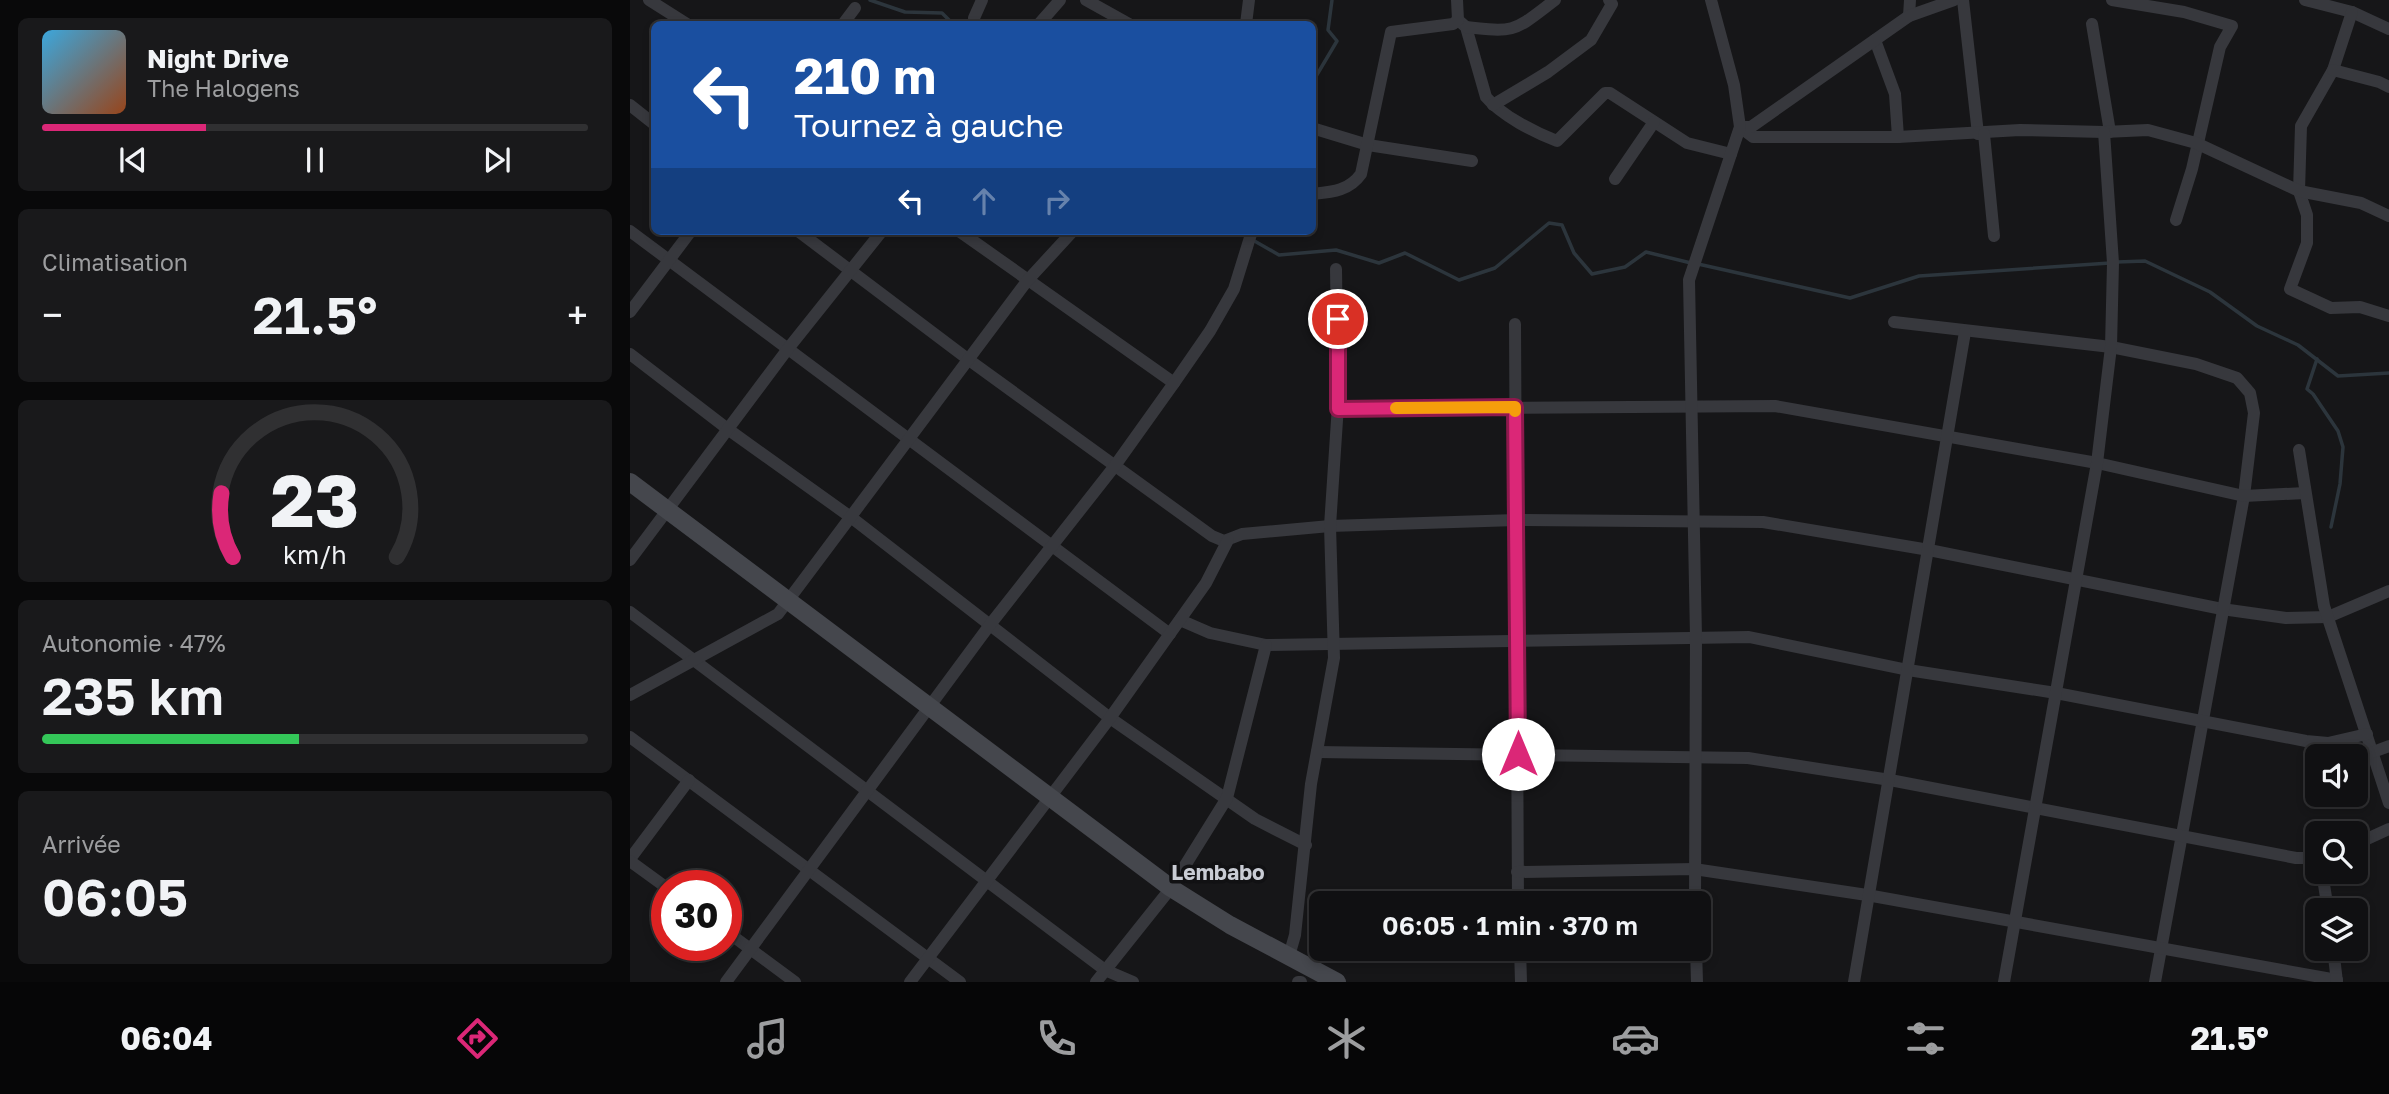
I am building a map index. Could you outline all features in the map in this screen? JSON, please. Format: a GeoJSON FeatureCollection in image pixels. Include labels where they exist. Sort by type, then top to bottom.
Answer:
{"type":"FeatureCollection","features":[{"type":"Feature","properties":{"kind":"street"},"geometry":{"type":"LineString","coordinates":[[649,0],[682,21]]}},
{"type":"Feature","properties":{"kind":"street"},"geometry":{"type":"LineString","coordinates":[[974,18],[982,0]]}},
{"type":"Feature","properties":{"kind":"street"},"geometry":{"type":"LineString","coordinates":[[1042,21],[1060,0]]}},
{"type":"Feature","properties":{"kind":"street"},"geometry":{"type":"LineString","coordinates":[[1086,0],[1124,21]]}},
{"type":"Feature","properties":{"kind":"street"},"geometry":{"type":"LineString","coordinates":[[1246,21],[1249,0]]}},
{"type":"Feature","properties":{"kind":"street"},"geometry":{"type":"LineString","coordinates":[[1457,0],[1486,97],[1493,105],[1557,141],[1605,93],[1611,93],[1687,143],[1731,154]]}},
{"type":"Feature","properties":{"kind":"street"},"geometry":{"type":"LineString","coordinates":[[1316,194],[1336,192],[1354,183],[1361,174],[1391,32],[1462,23],[1506,31],[1521,26],[1555,0]]}},
{"type":"Feature","properties":{"kind":"street"},"geometry":{"type":"LineString","coordinates":[[1493,105],[1548,72],[1591,40],[1612,4],[1609,0]]}},
{"type":"Feature","properties":{"kind":"street"},"geometry":{"type":"LineString","coordinates":[[1695,891],[1694,407],[1689,280],[1740,127],[1734,85],[1711,0]]}},
{"type":"Feature","properties":{"kind":"street"},"geometry":{"type":"LineString","coordinates":[[1909,16],[1910,0]]}},
{"type":"Feature","properties":{"kind":"street"},"geometry":{"type":"LineString","coordinates":[[1740,127],[1751,127],[1909,16],[1954,0]]}},
{"type":"Feature","properties":{"kind":"street"},"geometry":{"type":"LineString","coordinates":[[1963,0],[1994,236]]}},
{"type":"Feature","properties":{"kind":"street"},"geometry":{"type":"LineString","coordinates":[[2112,0],[2184,12],[2232,26],[2220,47],[2192,169],[2176,220]]}},
{"type":"Feature","properties":{"kind":"street"},"geometry":{"type":"LineString","coordinates":[[2305,0],[2352,12],[2389,29]]}},
{"type":"Feature","properties":{"kind":"street"},"geometry":{"type":"LineString","coordinates":[[845,21],[855,8]]}},
{"type":"Feature","properties":{"kind":"street"},"geometry":{"type":"LineString","coordinates":[[2352,12],[2333,70],[2301,126],[2299,191],[2307,215],[2307,243],[2290,289],[2331,308],[2360,307],[2389,316]]}},
{"type":"Feature","properties":{"kind":"street"},"geometry":{"type":"LineString","coordinates":[[2004,982],[2097,463],[2111,347],[2113,262],[2107,132],[2092,23]]}},
{"type":"Feature","properties":{"kind":"street"},"geometry":{"type":"LineString","coordinates":[[1875,40],[1895,94],[1898,137]]}},
{"type":"Feature","properties":{"kind":"street"},"geometry":{"type":"LineString","coordinates":[[2333,70],[2389,87]]}},
{"type":"Feature","properties":{"kind":"street"},"geometry":{"type":"LineString","coordinates":[[630,105],[651,122]]}},
{"type":"Feature","properties":{"kind":"street"},"geometry":{"type":"LineString","coordinates":[[1615,179],[1654,122]]}},
{"type":"Feature","properties":{"kind":"street"},"geometry":{"type":"LineString","coordinates":[[1740,127],[1753,137],[1898,137],[2020,130],[2148,130],[2196,143],[2299,191],[2361,203],[2389,216]]}},
{"type":"Feature","properties":{"kind":"street"},"geometry":{"type":"LineString","coordinates":[[1316,129],[1368,145],[1472,162]]}},
{"type":"Feature","properties":{"kind":"street"},"geometry":{"type":"LineString","coordinates":[[630,231],[1170,634]]}},
{"type":"Feature","properties":{"kind":"street"},"geometry":{"type":"LineString","coordinates":[[630,312],[688,235]]}},
{"type":"Feature","properties":{"kind":"street"},"geometry":{"type":"LineString","coordinates":[[803,235],[1114,467],[1212,536],[1228,540],[1242,534],[1330,526],[1516,520],[1763,522],[1929,550],[2221,609],[2286,618],[2328,617],[2389,591]]}},
{"type":"Feature","properties":{"kind":"street"},"geometry":{"type":"LineString","coordinates":[[630,560],[787,350],[879,235]]}},
{"type":"Feature","properties":{"kind":"street"},"geometry":{"type":"LineString","coordinates":[[964,235],[1174,383]]}},
{"type":"Feature","properties":{"kind":"street"},"geometry":{"type":"LineString","coordinates":[[630,695],[778,614],[1027,281],[1069,235]]}},
{"type":"Feature","properties":{"kind":"street"},"geometry":{"type":"LineString","coordinates":[[726,982],[989,626],[1114,467],[1174,383],[1210,331],[1234,289],[1251,235]]}},
{"type":"Feature","properties":{"kind":"street"},"geometry":{"type":"LineString","coordinates":[[1289,956],[1295,935],[1307,845],[1311,784],[1335,642],[1330,526],[1338,409],[1336,270]]}},
{"type":"Feature","properties":{"kind":"street"},"geometry":{"type":"LineString","coordinates":[[1894,322],[2111,347],[2217,370],[2237,378],[2250,393],[2254,413],[2244,496],[2221,609],[2155,982]]}},
{"type":"Feature","properties":{"kind":"street"},"geometry":{"type":"LineString","coordinates":[[1515,324],[1519,641],[1518,891]]}},
{"type":"Feature","properties":{"kind":"street"},"geometry":{"type":"LineString","coordinates":[[1854,982],[1965,332]]}},
{"type":"Feature","properties":{"kind":"street"},"geometry":{"type":"LineString","coordinates":[[630,355],[852,518],[1110,718],[1255,819],[1307,845]]}},
{"type":"Feature","properties":{"kind":"street"},"geometry":{"type":"LineString","coordinates":[[1338,409],[1775,406],[2097,463],[2244,496],[2305,493]]}},
{"type":"Feature","properties":{"kind":"street"},"geometry":{"type":"LineString","coordinates":[[2300,450],[2305,493],[2328,617],[2389,803]]}},
{"type":"Feature","properties":{"kind":"street"},"geometry":{"type":"LineString","coordinates":[[630,482],[1171,888],[1230,925],[1337,982]]}},
{"type":"Feature","properties":{"kind":"street"},"geometry":{"type":"LineString","coordinates":[[910,982],[1110,718],[1206,583],[1228,540]]}},
{"type":"Feature","properties":{"kind":"street"},"geometry":{"type":"LineString","coordinates":[[630,612],[869,789],[1105,970],[1133,982]]}},
{"type":"Feature","properties":{"kind":"street"},"geometry":{"type":"LineString","coordinates":[[1180,620],[1210,633],[1266,645],[1749,637],[1908,670],[2328,743],[2367,734]]}},
{"type":"Feature","properties":{"kind":"street"},"geometry":{"type":"LineString","coordinates":[[1096,982],[1171,888],[1227,798],[1266,645]]}},
{"type":"Feature","properties":{"kind":"street"},"geometry":{"type":"LineString","coordinates":[[630,737],[960,982]]}},
{"type":"Feature","properties":{"kind":"street"},"geometry":{"type":"LineString","coordinates":[[2372,752],[2389,746]]}},
{"type":"Feature","properties":{"kind":"street"},"geometry":{"type":"LineString","coordinates":[[1317,752],[1748,758],[1890,779],[2305,858]]}},
{"type":"Feature","properties":{"kind":"street"},"geometry":{"type":"LineString","coordinates":[[651,876],[630,860],[689,780]]}},
{"type":"Feature","properties":{"kind":"street"},"geometry":{"type":"LineString","coordinates":[[2368,839],[2389,829]]}},
{"type":"Feature","properties":{"kind":"street"},"geometry":{"type":"LineString","coordinates":[[1517,872],[1694,869],[1867,895],[2337,981],[2335,961]]}},
{"type":"Feature","properties":{"kind":"street"},"geometry":{"type":"LineString","coordinates":[[742,942],[795,982]]}},
{"type":"Feature","properties":{"kind":"street"},"geometry":{"type":"LineString","coordinates":[[1520,961],[1521,982]]}},
{"type":"Feature","properties":{"kind":"street"},"geometry":{"type":"LineString","coordinates":[[1696,961],[1697,982]]}},
{"type":"Feature","properties":{"kind":"waterway"},"geometry":{"type":"LineString","coordinates":[[870,0],[905,12],[942,13],[950,21]]}},
{"type":"Feature","properties":{"kind":"waterway"},"geometry":{"type":"LineString","coordinates":[[1316,76],[1337,41],[1328,30],[1332,0]]}},
{"type":"Feature","properties":{"kind":"waterway"},"geometry":{"type":"LineString","coordinates":[[1244,235],[1279,255],[1336,250],[1379,263],[1405,253],[1459,280],[1495,268],[1549,223],[1562,225],[1574,253],[1592,274],[1625,267],[1646,252],[1691,263]]}},
{"type":"Feature","properties":{"kind":"waterway"},"geometry":{"type":"LineString","coordinates":[[2117,262],[2145,261],[2210,292],[2257,326],[2298,345],[2338,376],[2389,373]]}},
{"type":"Feature","properties":{"kind":"waterway"},"geometry":{"type":"LineString","coordinates":[[1698,264],[1850,298],[1919,276],[2110,263]]}},
{"type":"Feature","properties":{"kind":"waterway"},"geometry":{"type":"LineString","coordinates":[[2317,359],[2307,389],[2338,431],[2343,447],[2340,484],[2331,527]]}},
{"type":"Feature","properties":{"kind":"slow traffic"},"geometry":{"type":"LineString","coordinates":[[1396,408],[1515,407],[1515,411]]}},
{"type":"Feature","properties":{"kind":"district","name":"Lembabo"},"geometry":{"type":"Point","coordinates":[1218,872]}},
{"type":"Feature","properties":{"kind":"route"},"geometry":{"type":"LineString","coordinates":[[1338,319],[1338,409],[1515,407],[1518,754]]}}]}
